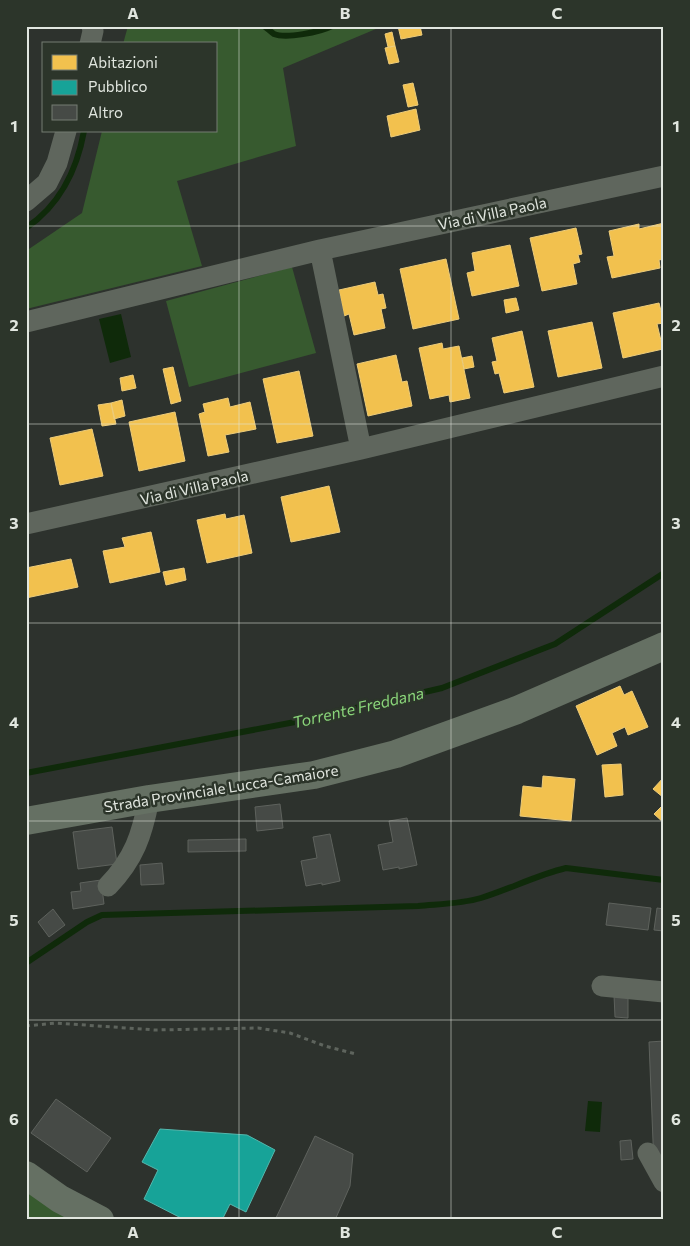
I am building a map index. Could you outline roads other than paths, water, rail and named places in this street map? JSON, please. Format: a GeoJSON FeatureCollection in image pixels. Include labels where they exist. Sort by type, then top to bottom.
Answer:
{"type":"FeatureCollection","features":[{"type":"Feature","properties":{"kind":"main road","name":"Strada Provinciale Lucca-Camaiore"},"geometry":{"type":"LineString","coordinates":[[26,821],[149,799],[314,774],[396,754],[517,710],[664,646]]}},
{"type":"Feature","properties":{"kind":"main road"},"geometry":{"type":"LineString","coordinates":[[26,831],[82,811]]}},
{"type":"Feature","properties":{"kind":"main road"},"geometry":{"type":"LineString","coordinates":[[26,1175],[60,1199],[100,1220]]}},
{"type":"Feature","properties":{"kind":"street"},"geometry":{"type":"LineString","coordinates":[[90,42],[93,32],[92,26]]}},
{"type":"Feature","properties":{"kind":"street"},"geometry":{"type":"LineString","coordinates":[[26,201],[47,183],[58,162],[66,132]]}},
{"type":"Feature","properties":{"kind":"street","name":"Via di Villa Paola"},"geometry":{"type":"LineString","coordinates":[[26,322],[320,250],[664,176]]}},
{"type":"Feature","properties":{"kind":"street"},"geometry":{"type":"LineString","coordinates":[[320,250],[361,449]]}},
{"type":"Feature","properties":{"kind":"street","name":"Via di Villa Paola"},"geometry":{"type":"LineString","coordinates":[[26,524],[361,449],[664,376]]}},
{"type":"Feature","properties":{"kind":"street"},"geometry":{"type":"LineString","coordinates":[[108,886],[123,871],[142,832],[149,799]]}},
{"type":"Feature","properties":{"kind":"street"},"geometry":{"type":"LineString","coordinates":[[602,986],[664,992]]}},
{"type":"Feature","properties":{"kind":"street"},"geometry":{"type":"LineString","coordinates":[[648,1153],[664,1182]]}},
{"type":"Feature","properties":{"kind":"waterway"},"geometry":{"type":"LineString","coordinates":[[264,26],[274,34],[286,36],[312,32],[332,26]]}},
{"type":"Feature","properties":{"kind":"waterway"},"geometry":{"type":"LineString","coordinates":[[26,228],[48,209],[65,186],[77,160],[84,132]]}},
{"type":"Feature","properties":{"kind":"waterway","name":"Torrente Freddana"},"geometry":{"type":"LineString","coordinates":[[26,773],[295,722],[442,688],[555,644],[664,573]]}},
{"type":"Feature","properties":{"kind":"waterway"},"geometry":{"type":"LineString","coordinates":[[26,963],[87,922],[102,915],[450,904],[481,898],[566,868],[664,880]]}}]}
